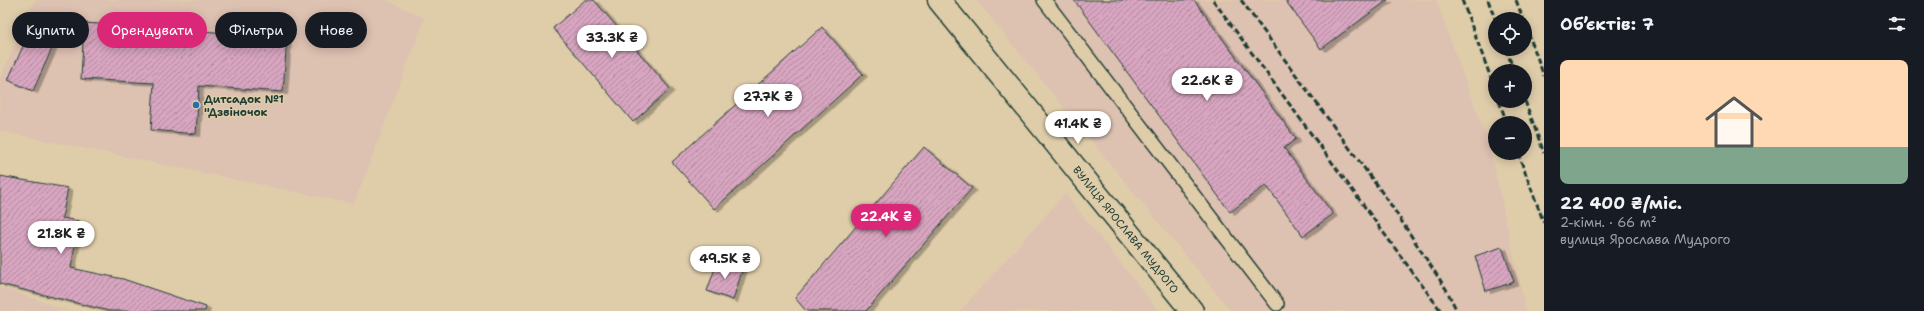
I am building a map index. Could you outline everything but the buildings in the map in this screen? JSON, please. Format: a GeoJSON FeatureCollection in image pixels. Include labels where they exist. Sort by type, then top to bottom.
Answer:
{"type":"FeatureCollection","features":[{"type":"Feature","properties":{"kind":"street","name":"ВУЛИЦЯ ЯРОСЛАВА МУДРОГО"},"geometry":{"type":"LineString","coordinates":[[939,0],[1192,311]]}},
{"type":"Feature","properties":{"kind":"lane"},"geometry":{"type":"LineString","coordinates":[[1044,0],[1277,304]]}},
{"type":"Feature","properties":{"kind":"shaded area","name":"Дитсадок №1 \"Дзвіночок"},"geometry":{"type":"Polygon","coordinates":[[[35,0],[386,0],[425,18],[354,204],[0,131],[0,78],[13,48],[89,48],[89,12],[30,12],[35,0]]]}},
{"type":"Feature","properties":{"kind":"shaded area"},"geometry":{"type":"Polygon","coordinates":[[[976,0],[1436,0],[1488,143],[1488,160],[1492,160],[1526,311],[1231,311],[976,0]]]}},
{"type":"Feature","properties":{"kind":"shaded area"},"geometry":{"type":"Polygon","coordinates":[[[1065,194],[1159,311],[960,311],[1065,194]]]}},
{"type":"Feature","properties":{"kind":"shaded area"},"geometry":{"type":"Polygon","coordinates":[[[0,287],[69,311],[0,311],[0,287]]]}},
{"type":"Feature","properties":{"kind":"railway"},"geometry":{"type":"LineString","coordinates":[[1213,0],[1441,311]]}},
{"type":"Feature","properties":{"kind":"railway"},"geometry":{"type":"LineString","coordinates":[[1241,0],[1389,202],[1446,289],[1457,311]]}},
{"type":"Feature","properties":{"kind":"railway"},"geometry":{"type":"LineString","coordinates":[[1462,0],[1488,70]]}},
{"type":"Feature","properties":{"kind":"railway"},"geometry":{"type":"LineString","coordinates":[[1488,0],[1492,12]]}},
{"type":"Feature","properties":{"kind":"railway"},"geometry":{"type":"LineString","coordinates":[[1516,0],[1520,12]]}},
{"type":"Feature","properties":{"kind":"railway"},"geometry":{"type":"LineString","coordinates":[[1532,43],[1544,76]]}},
{"type":"Feature","properties":{"kind":"railway"},"geometry":{"type":"LineString","coordinates":[[1509,56],[1511,64]]}},
{"type":"Feature","properties":{"kind":"railway"},"geometry":{"type":"LineString","coordinates":[[1502,108],[1504,116]]}},
{"type":"Feature","properties":{"kind":"railway"},"geometry":{"type":"LineString","coordinates":[[1528,108],[1544,153]]}},
{"type":"Feature","properties":{"kind":"railway"},"geometry":{"type":"LineString","coordinates":[[1521,160],[1544,223]]}},
{"type":"Feature","properties":{"kind":"place","name":"Дитсадок №1 \"Дзвіночок"},"geometry":{"type":"Point","coordinates":[196,105]}}]}
